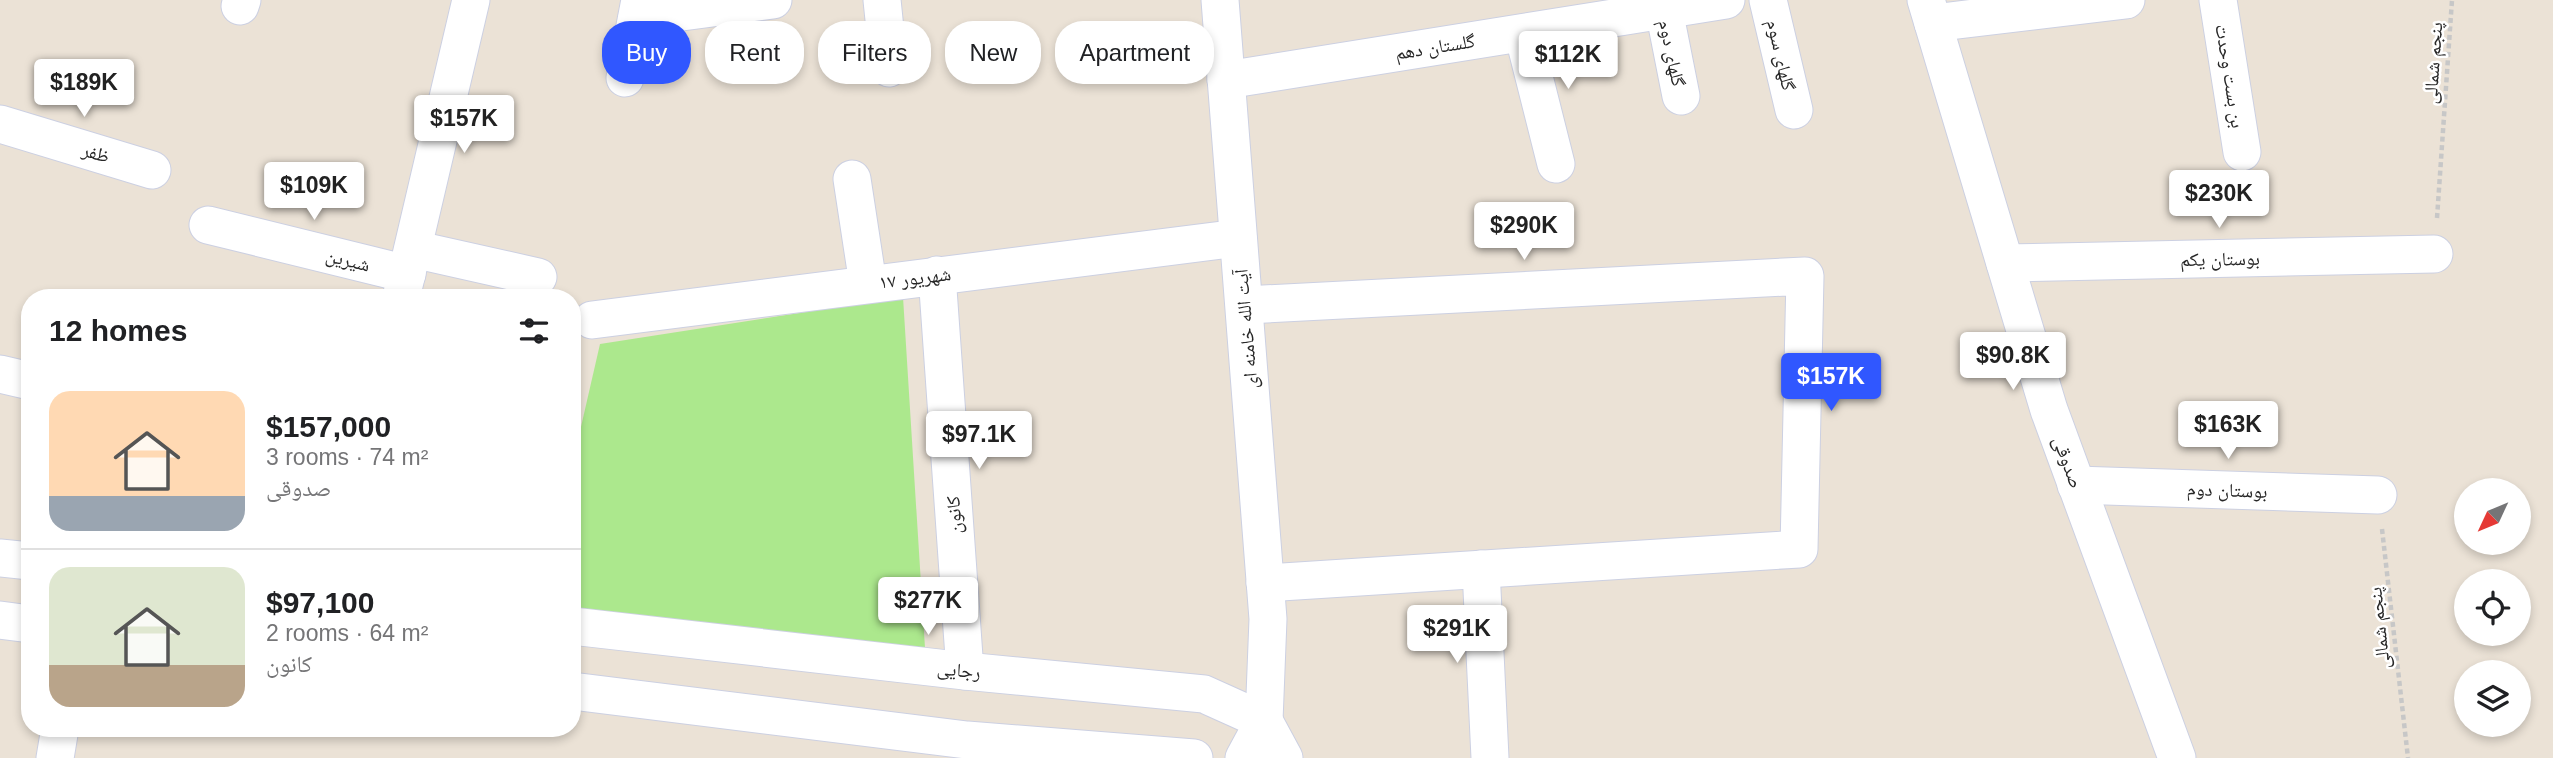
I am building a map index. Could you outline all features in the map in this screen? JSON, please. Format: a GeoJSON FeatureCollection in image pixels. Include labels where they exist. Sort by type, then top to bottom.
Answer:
{"type":"FeatureCollection","features":[{"type":"Feature","properties":{"kind":"street"},"geometry":{"type":"LineString","coordinates":[[407,274],[471,0]]}},
{"type":"Feature","properties":{"kind":"street"},"geometry":{"type":"LineString","coordinates":[[639,9],[773,0]]}},
{"type":"Feature","properties":{"kind":"street"},"geometry":{"type":"LineString","coordinates":[[882,0],[884,21]]}},
{"type":"Feature","properties":{"kind":"street","name":"آیت الله خامنه ای"},"geometry":{"type":"LineString","coordinates":[[1220,0],[1268,619],[1264,721]]}},
{"type":"Feature","properties":{"kind":"street","name":"گلستان دهم"},"geometry":{"type":"LineString","coordinates":[[1226,80],[1726,0]]}},
{"type":"Feature","properties":{"kind":"street","name":"گلهای سوم"},"geometry":{"type":"LineString","coordinates":[[1768,0],[1794,110]]}},
{"type":"Feature","properties":{"kind":"street"},"geometry":{"type":"LineString","coordinates":[[1929,11],[2126,0]]}},
{"type":"Feature","properties":{"kind":"street","name":"بن بست وحدت"},"geometry":{"type":"LineString","coordinates":[[2218,0],[2242,152]]}},
{"type":"Feature","properties":{"kind":"street","name":"گلهای دوم"},"geometry":{"type":"LineString","coordinates":[[1664,10],[1681,96]]}},
{"type":"Feature","properties":{"kind":"street","name":"صدوقی"},"geometry":{"type":"LineString","coordinates":[[1929,11],[2049,410],[2177,758]]}},
{"type":"Feature","properties":{"kind":"street"},"geometry":{"type":"LineString","coordinates":[[1523,33],[1556,164]]}},
{"type":"Feature","properties":{"kind":"street","name":"ظفر"},"geometry":{"type":"LineString","coordinates":[[0,124],[152,170]]}},
{"type":"Feature","properties":{"kind":"street"},"geometry":{"type":"LineString","coordinates":[[852,179],[868,284]]}},
{"type":"Feature","properties":{"kind":"street","name":"شیرین"},"geometry":{"type":"LineString","coordinates":[[208,225],[407,274],[538,277]]}},
{"type":"Feature","properties":{"kind":"street","name":"۱۷ شهریور"},"geometry":{"type":"LineString","coordinates":[[592,320],[1238,238]]}},
{"type":"Feature","properties":{"kind":"street","name":"بوستان یکم"},"geometry":{"type":"LineString","coordinates":[[2005,264],[2434,254]]}},
{"type":"Feature","properties":{"kind":"street","name":"کانون"},"geometry":{"type":"LineString","coordinates":[[937,275],[965,671]]}},
{"type":"Feature","properties":{"kind":"street"},"geometry":{"type":"LineString","coordinates":[[1245,305],[1805,276],[1799,549],[1265,583]]}},
{"type":"Feature","properties":{"kind":"street"},"geometry":{"type":"LineString","coordinates":[[0,374],[21,379]]}},
{"type":"Feature","properties":{"kind":"street","name":"بوستان دوم"},"geometry":{"type":"LineString","coordinates":[[2076,485],[2378,495]]}},
{"type":"Feature","properties":{"kind":"street"},"geometry":{"type":"LineString","coordinates":[[0,558],[21,560]]}},
{"type":"Feature","properties":{"kind":"street"},"geometry":{"type":"LineString","coordinates":[[1481,569],[1490,758]]}},
{"type":"Feature","properties":{"kind":"street"},"geometry":{"type":"LineString","coordinates":[[0,620],[21,623]]}},
{"type":"Feature","properties":{"kind":"street","name":"رجایی"},"geometry":{"type":"LineString","coordinates":[[581,627],[965,671],[1203,694],[1264,721]]}},
{"type":"Feature","properties":{"kind":"street"},"geometry":{"type":"LineString","coordinates":[[581,692],[967,749],[1194,758],[1264,721]]}},
{"type":"Feature","properties":{"kind":"street"},"geometry":{"type":"LineString","coordinates":[[1244,758],[1264,721]]}},
{"type":"Feature","properties":{"kind":"street"},"geometry":{"type":"LineString","coordinates":[[1264,721],[1283,758]]}},
{"type":"Feature","properties":{"kind":"street"},"geometry":{"type":"LineString","coordinates":[[55,758],[58,737]]}},
{"type":"Feature","properties":{"kind":"path","name":"پنجم شمالی"},"geometry":{"type":"LineString","coordinates":[[2434,254],[2452,0]]}},
{"type":"Feature","properties":{"kind":"path","name":"پنجم شمالی"},"geometry":{"type":"LineString","coordinates":[[2378,495],[2408,758]]}},
{"type":"Feature","properties":{"kind":"green space"},"geometry":{"type":"Polygon","coordinates":[[[903,297],[926,664],[581,613],[581,427],[600,344],[903,297]]]}}]}
